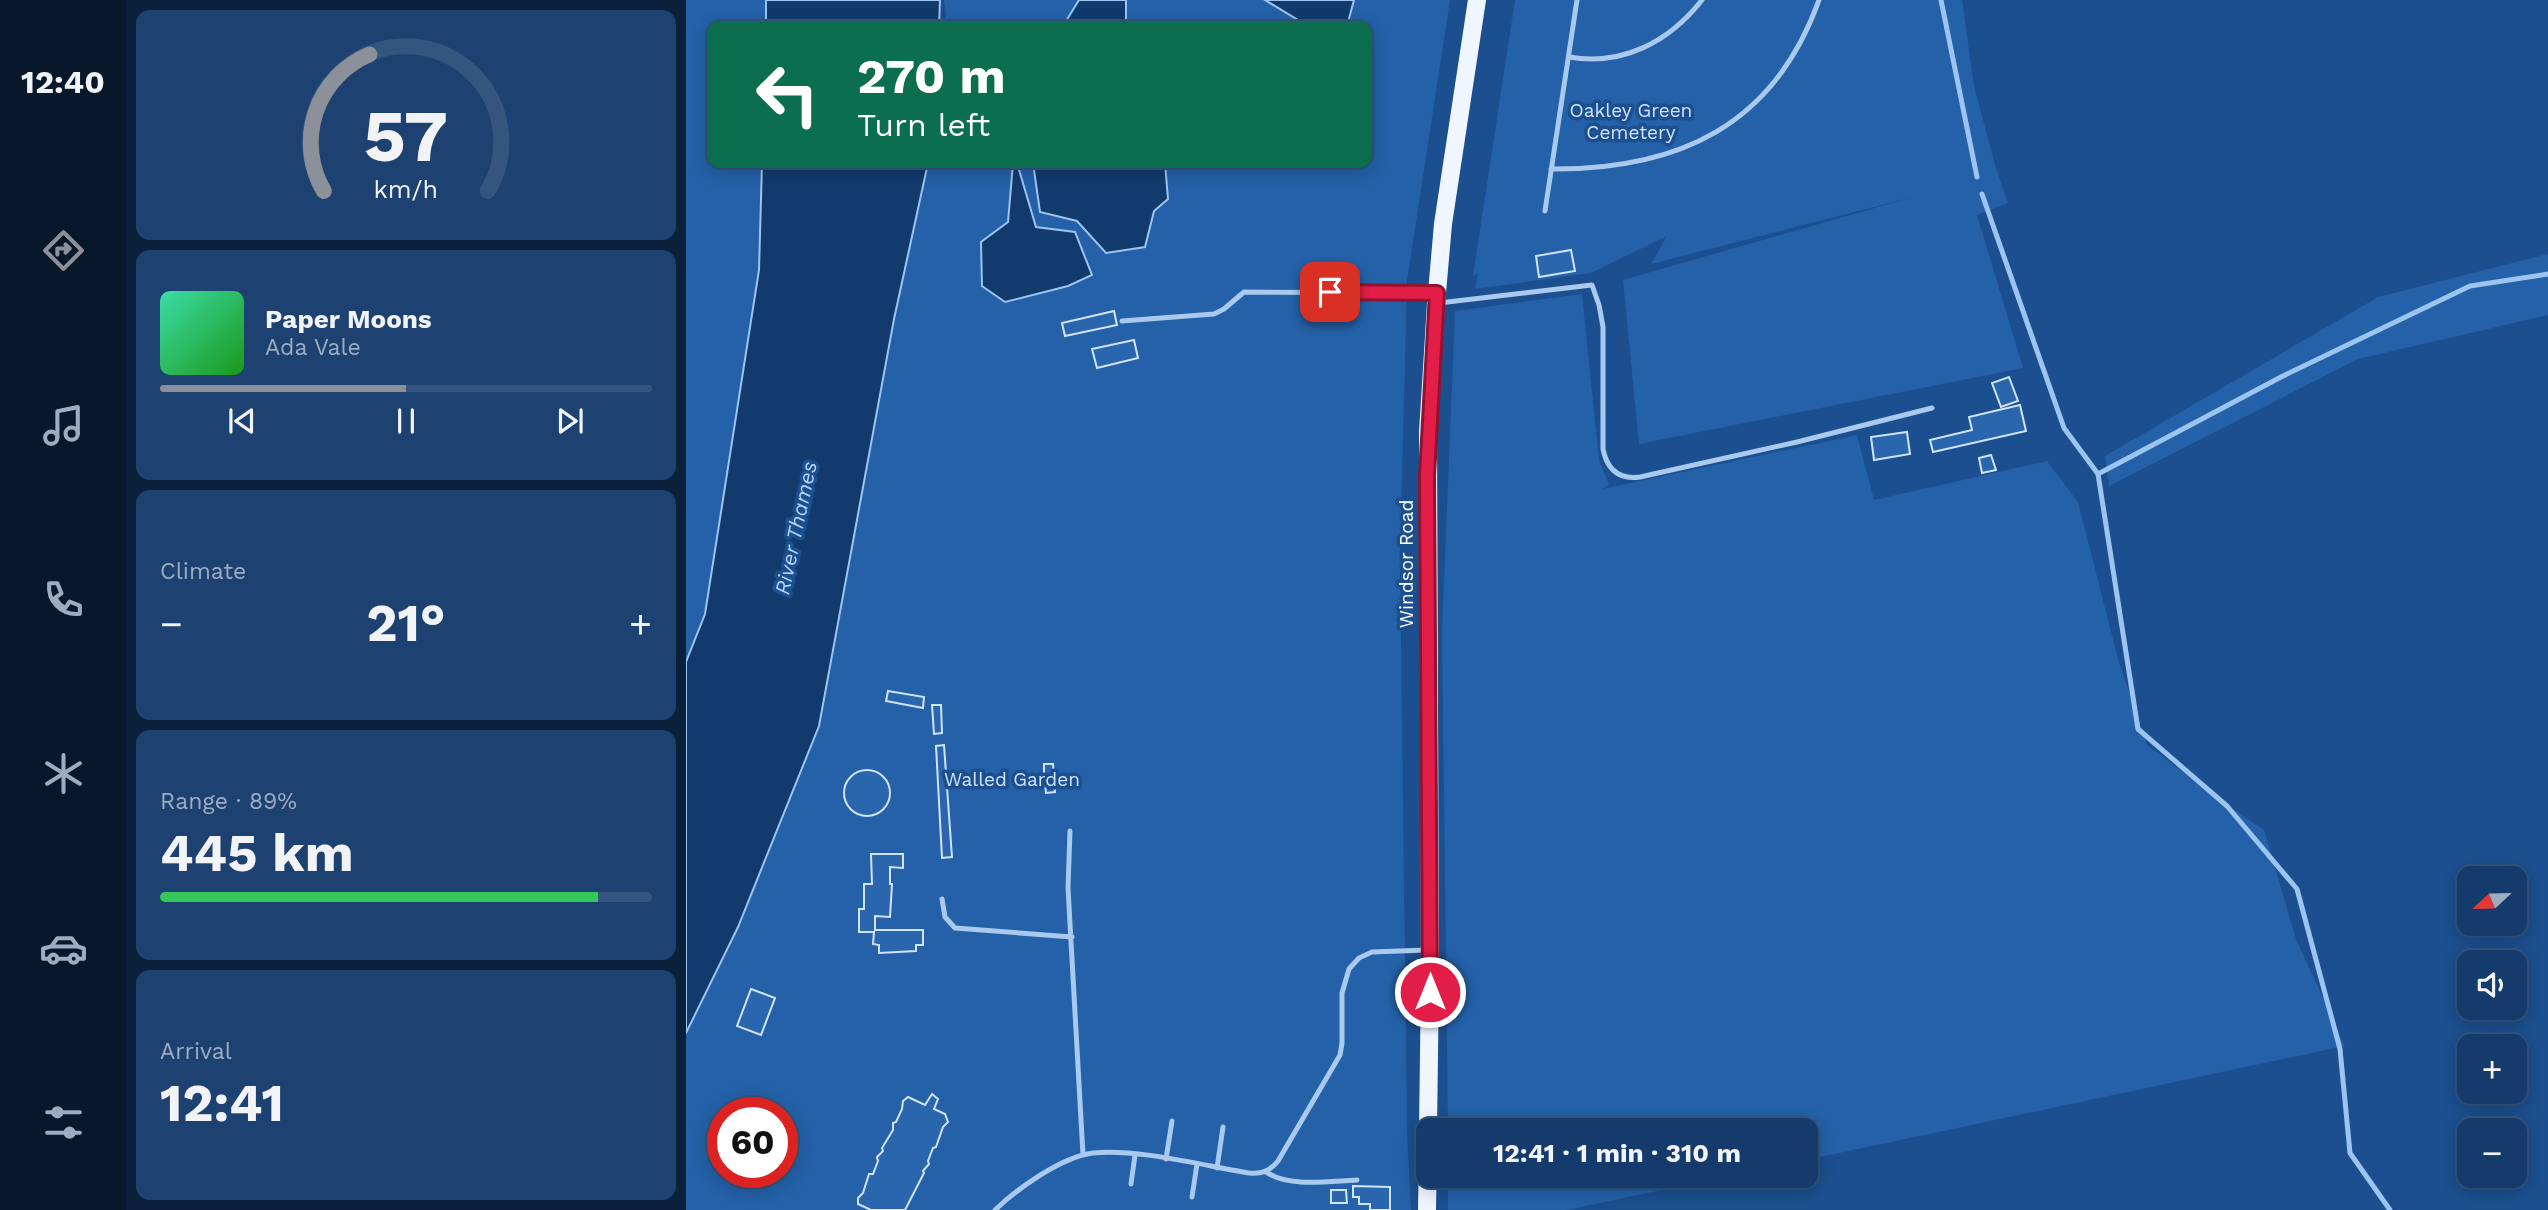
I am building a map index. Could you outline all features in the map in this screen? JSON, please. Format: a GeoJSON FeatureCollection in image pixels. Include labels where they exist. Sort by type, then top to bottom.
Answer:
{"type":"FeatureCollection","features":[{"type":"Feature","properties":{"kind":"main road","name":"Windsor Road"},"geometry":{"type":"LineString","coordinates":[[1428,1118],[1430,950],[1427,476],[1436,298],[1449,180],[1478,0]]}},
{"type":"Feature","properties":{"kind":"main road"},"geometry":{"type":"LineString","coordinates":[[1427,1188],[1427,1210]]}},
{"type":"Feature","properties":{"kind":"lane"},"geometry":{"type":"LineString","coordinates":[[1545,211],[1577,0]]}},
{"type":"Feature","properties":{"kind":"lane"},"geometry":{"type":"LineString","coordinates":[[1569,57],[1605,59],[1638,51],[1669,33],[1702,0]]}},
{"type":"Feature","properties":{"kind":"lane"},"geometry":{"type":"LineString","coordinates":[[1551,169],[1606,167],[1653,159],[1692,145],[1728,125],[1759,98],[1782,72],[1800,45],[1819,0]]}},
{"type":"Feature","properties":{"kind":"lane"},"geometry":{"type":"LineString","coordinates":[[1122,321],[1214,314],[1244,292],[1436,298],[1592,285],[1603,327],[1603,449],[1609,468],[1626,477],[1640,477],[1768,449],[1932,408]]}},
{"type":"Feature","properties":{"kind":"lane"},"geometry":{"type":"LineString","coordinates":[[1070,831],[1068,888],[1083,1155]]}},
{"type":"Feature","properties":{"kind":"lane"},"geometry":{"type":"LineString","coordinates":[[942,899],[945,917],[950,924],[961,930],[1072,937]]}},
{"type":"Feature","properties":{"kind":"lane"},"geometry":{"type":"LineString","coordinates":[[1265,1172],[1278,1161],[1337,1062],[1342,1043],[1342,993],[1349,969],[1359,958],[1372,952],[1430,950]]}},
{"type":"Feature","properties":{"kind":"lane"},"geometry":{"type":"LineString","coordinates":[[1166,1159],[1172,1121]]}},
{"type":"Feature","properties":{"kind":"lane"},"geometry":{"type":"LineString","coordinates":[[1217,1168],[1223,1127]]}},
{"type":"Feature","properties":{"kind":"lane"},"geometry":{"type":"LineString","coordinates":[[995,1210],[1046,1173],[1083,1155],[1101,1153],[1166,1159],[1249,1173],[1265,1172],[1274,1177],[1294,1180],[1357,1180]]}},
{"type":"Feature","properties":{"kind":"lane"},"geometry":{"type":"LineString","coordinates":[[1131,1184],[1135,1155]]}},
{"type":"Feature","properties":{"kind":"lane"},"geometry":{"type":"LineString","coordinates":[[1192,1197],[1198,1164]]}},
{"type":"Feature","properties":{"kind":"green space"},"geometry":{"type":"Polygon","coordinates":[[[686,0],[766,0],[766,21],[707,21],[707,168],[762,168],[759,270],[705,614],[686,662],[686,0]]]}},
{"type":"Feature","properties":{"kind":"green space","name":"Walled Garden"},"geometry":{"type":"Polygon","coordinates":[[[944,0],[1450,0],[1407,281],[1400,556],[1407,1132],[1411,1210],[686,1210],[686,1033],[738,927],[819,726],[894,319],[925,168],[1372,168],[1372,21],[945,21],[944,0]]]}},
{"type":"Feature","properties":{"kind":"green space","name":"Oakley Green Cemetery"},"geometry":{"type":"Polygon","coordinates":[[[1515,0],[1962,0],[1974,86],[2008,203],[1977,215],[2023,368],[1639,444],[1623,280],[1913,197],[1651,264],[1667,236],[1591,273],[1475,289],[1478,273],[1473,276],[1515,0]]]}},
{"type":"Feature","properties":{"kind":"green space"},"geometry":{"type":"Polygon","coordinates":[[[2548,254],[2548,315],[2358,359],[2109,486],[2105,456],[2378,297],[2548,254]]]}},
{"type":"Feature","properties":{"kind":"green space"},"geometry":{"type":"Polygon","coordinates":[[[1582,294],[1599,460],[1609,485],[1602,489],[1857,435],[1874,500],[2047,461],[2078,502],[2118,659],[2147,745],[2264,830],[2296,939],[2345,1046],[1818,1157],[1818,1118],[1448,1118],[1442,631],[1455,311],[1582,294]]]}},
{"type":"Feature","properties":{"kind":"green space"},"geometry":{"type":"Polygon","coordinates":[[[1448,1188],[1671,1188],[1567,1210],[1448,1210],[1448,1188]]]}},
{"type":"Feature","properties":{"kind":"water"},"geometry":{"type":"Polygon","coordinates":[[[766,0],[940,0],[939,21],[766,21],[766,0]]]}},
{"type":"Feature","properties":{"kind":"water"},"geometry":{"type":"Polygon","coordinates":[[[1079,0],[1126,0],[1126,21],[1066,21],[1079,0]]]}},
{"type":"Feature","properties":{"kind":"water"},"geometry":{"type":"Polygon","coordinates":[[[1265,0],[1354,0],[1348,21],[1300,21],[1265,0]]]}},
{"type":"Feature","properties":{"kind":"water","name":"River Thames"},"geometry":{"type":"Polygon","coordinates":[[[762,168],[927,168],[894,319],[819,726],[738,927],[686,1033],[686,662],[705,614],[759,270],[762,168]]]}},
{"type":"Feature","properties":{"kind":"water"},"geometry":{"type":"Polygon","coordinates":[[[1013,168],[1018,168],[1036,227],[1075,232],[1092,275],[1068,286],[1005,302],[982,286],[981,242],[1008,222],[1013,168]]]}},
{"type":"Feature","properties":{"kind":"water"},"geometry":{"type":"Polygon","coordinates":[[[1034,168],[1165,168],[1168,199],[1154,211],[1145,247],[1106,253],[1077,221],[1040,212],[1034,168]]]}},
{"type":"Feature","properties":{"kind":"building"},"geometry":{"type":"Polygon","coordinates":[[[1571,250],[1575,271],[1539,277],[1536,256],[1571,250]]]}},
{"type":"Feature","properties":{"kind":"building"},"geometry":{"type":"Polygon","coordinates":[[[1114,311],[1117,325],[1065,336],[1062,323],[1114,311]]]}},
{"type":"Feature","properties":{"kind":"building"},"geometry":{"type":"Polygon","coordinates":[[[1134,340],[1138,358],[1097,368],[1092,349],[1134,340]]]}},
{"type":"Feature","properties":{"kind":"building"},"geometry":{"type":"Polygon","coordinates":[[[2009,377],[2018,401],[2001,407],[1992,383],[2009,377]]]}},
{"type":"Feature","properties":{"kind":"building"},"geometry":{"type":"Polygon","coordinates":[[[2020,405],[2026,431],[1933,452],[1930,440],[1972,430],[1969,417],[2020,405]]]}},
{"type":"Feature","properties":{"kind":"building"},"geometry":{"type":"Polygon","coordinates":[[[1907,432],[1910,454],[1874,460],[1871,437],[1907,432]]]}},
{"type":"Feature","properties":{"kind":"building"},"geometry":{"type":"Polygon","coordinates":[[[1991,455],[1996,470],[1982,473],[1979,458],[1991,455]]]}},
{"type":"Feature","properties":{"kind":"building"},"geometry":{"type":"Polygon","coordinates":[[[888,691],[924,697],[923,708],[886,701],[888,691]]]}},
{"type":"Feature","properties":{"kind":"building"},"geometry":{"type":"Polygon","coordinates":[[[932,705],[941,705],[942,733],[934,734],[932,705]]]}},
{"type":"Feature","properties":{"kind":"building"},"geometry":{"type":"Polygon","coordinates":[[[944,745],[952,857],[942,858],[936,746],[944,745]]]}},
{"type":"Feature","properties":{"kind":"building"},"geometry":{"type":"Polygon","coordinates":[[[1044,764],[1053,764],[1055,792],[1046,793],[1045,783],[1042,783],[1044,764]]]}},
{"type":"Feature","properties":{"kind":"building"},"geometry":{"type":"Polygon","coordinates":[[[867,770],[883,777],[890,793],[883,809],[867,816],[851,809],[844,793],[851,777],[867,770]]]}},
{"type":"Feature","properties":{"kind":"building"},"geometry":{"type":"Polygon","coordinates":[[[871,854],[903,854],[903,868],[890,867],[890,917],[875,916],[875,930],[923,930],[923,945],[916,945],[916,951],[879,953],[879,945],[873,944],[874,932],[859,932],[859,909],[864,909],[864,884],[872,884],[871,854]]]}},
{"type":"Feature","properties":{"kind":"building"},"geometry":{"type":"Polygon","coordinates":[[[751,989],[775,998],[761,1035],[737,1026],[751,989]]]}},
{"type":"Feature","properties":{"kind":"building"},"geometry":{"type":"Polygon","coordinates":[[[932,1094],[938,1099],[934,1109],[945,1114],[948,1122],[943,1127],[929,1164],[905,1210],[871,1210],[858,1204],[869,1174],[873,1174],[877,1157],[883,1151],[882,1148],[893,1130],[893,1123],[902,1109],[903,1101],[908,1097],[925,1105],[932,1094]]]}},
{"type":"Feature","properties":{"kind":"building"},"geometry":{"type":"Polygon","coordinates":[[[1353,1186],[1390,1187],[1390,1210],[1370,1210],[1370,1204],[1359,1204],[1359,1197],[1353,1197],[1353,1186]]]}},
{"type":"Feature","properties":{"kind":"building"},"geometry":{"type":"Polygon","coordinates":[[[1331,1190],[1346,1190],[1347,1203],[1331,1203],[1331,1190]]]}},
{"type":"Feature","properties":{"kind":"waterway"},"geometry":{"type":"LineString","coordinates":[[1941,0],[1977,177]]}},
{"type":"Feature","properties":{"kind":"waterway"},"geometry":{"type":"LineString","coordinates":[[1982,194],[2064,428],[2098,474],[2281,377],[2470,286],[2548,274]]}},
{"type":"Feature","properties":{"kind":"waterway"},"geometry":{"type":"LineString","coordinates":[[2098,474],[2138,729],[2227,806],[2297,889],[2340,1049],[2350,1153],[2390,1210]]}},
{"type":"Feature","properties":{"kind":"route"},"geometry":{"type":"LineString","coordinates":[[1330,292],[1437,293],[1427,476],[1430,992]]}}]}
